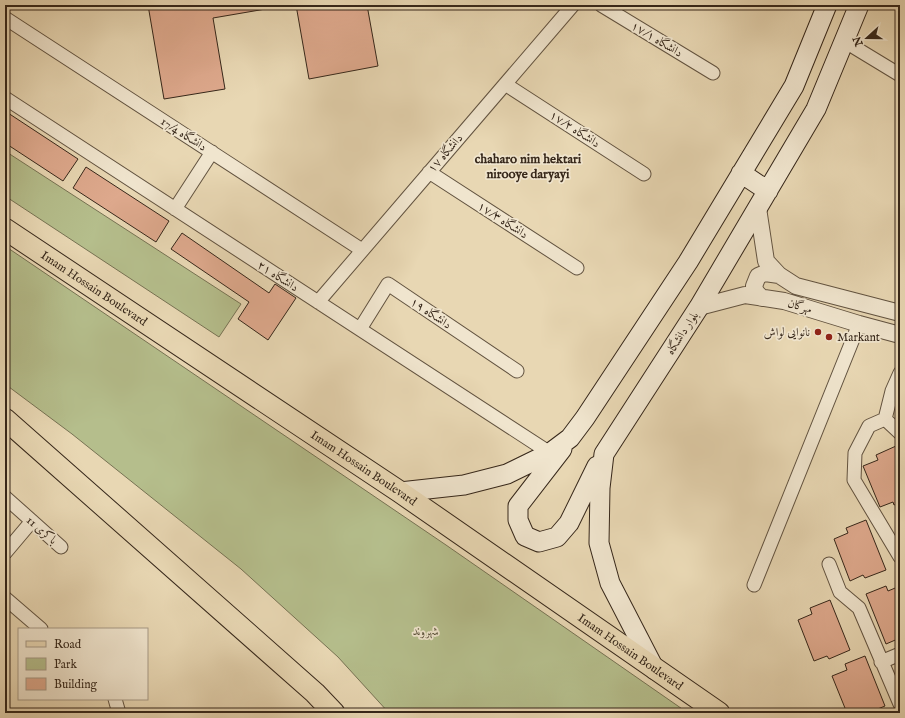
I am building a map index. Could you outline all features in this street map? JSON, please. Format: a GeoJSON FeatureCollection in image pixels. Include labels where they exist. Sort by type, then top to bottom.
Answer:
{"type":"FeatureCollection","features":[{"type":"Feature","properties":{"kind":"main road"},"geometry":{"type":"LineString","coordinates":[[604,454],[569,523],[557,537],[539,542],[525,536],[518,520],[518,506],[585,418],[688,262],[794,86],[827,5]]}},
{"type":"Feature","properties":{"kind":"main road","name":"بلوار دانشگاه"},"geometry":{"type":"LineString","coordinates":[[655,670],[610,583],[599,543],[600,488],[604,454],[699,307],[816,109],[859,5]]}},
{"type":"Feature","properties":{"kind":"main road"},"geometry":{"type":"LineString","coordinates":[[741,173],[768,191]]}},
{"type":"Feature","properties":{"kind":"main road","name":"Imam Hossain Boulevard"},"geometry":{"type":"LineString","coordinates":[[5,229],[400,492],[719,713]]}},
{"type":"Feature","properties":{"kind":"main road"},"geometry":{"type":"LineString","coordinates":[[5,419],[315,693],[334,713]]}},
{"type":"Feature","properties":{"kind":"main road"},"geometry":{"type":"LineString","coordinates":[[400,492],[464,484],[507,474],[550,453],[570,438]]}},
{"type":"Feature","properties":{"kind":"main road"},"geometry":{"type":"LineString","coordinates":[[315,693],[324,713]]}},
{"type":"Feature","properties":{"kind":"street","name":"دانشگاه ۱۷"},"geometry":{"type":"LineString","coordinates":[[318,302],[573,5]]}},
{"type":"Feature","properties":{"kind":"street","name":"دانشگاه ۱۷/۱"},"geometry":{"type":"LineString","coordinates":[[601,5],[713,72]]}},
{"type":"Feature","properties":{"kind":"street","name":"دانشگاه 17/4"},"geometry":{"type":"LineString","coordinates":[[5,18],[362,250]]}},
{"type":"Feature","properties":{"kind":"street"},"geometry":{"type":"LineString","coordinates":[[844,41],[900,75]]}},
{"type":"Feature","properties":{"kind":"street","name":"دانشگاه ۱۷/۲"},"geometry":{"type":"LineString","coordinates":[[505,84],[644,174]]}},
{"type":"Feature","properties":{"kind":"street","name":"دانشگاه ۲۱"},"geometry":{"type":"LineString","coordinates":[[5,98],[550,453]]}},
{"type":"Feature","properties":{"kind":"street"},"geometry":{"type":"LineString","coordinates":[[175,209],[212,152]]}},
{"type":"Feature","properties":{"kind":"street","name":"دانشگاه ۱۷/۳"},"geometry":{"type":"LineString","coordinates":[[429,172],[577,268]]}},
{"type":"Feature","properties":{"kind":"street","name":"مهرگان"},"geometry":{"type":"LineString","coordinates":[[758,208],[766,261],[779,275],[796,286],[900,313]]}},
{"type":"Feature","properties":{"kind":"street"},"geometry":{"type":"LineString","coordinates":[[762,298],[756,292],[754,286],[758,276],[765,273],[779,275]]}},
{"type":"Feature","properties":{"kind":"street","name":"دانشگاه ۱۹"},"geometry":{"type":"LineString","coordinates":[[360,329],[388,284],[517,371]]}},
{"type":"Feature","properties":{"kind":"street","name":"مهرگان"},"geometry":{"type":"LineString","coordinates":[[699,307],[745,295],[784,301],[900,335]]}},
{"type":"Feature","properties":{"kind":"street"},"geometry":{"type":"LineString","coordinates":[[754,585],[859,324]]}},
{"type":"Feature","properties":{"kind":"street"},"geometry":{"type":"LineString","coordinates":[[885,419],[892,391],[900,373]]}},
{"type":"Feature","properties":{"kind":"street"},"geometry":{"type":"LineString","coordinates":[[885,419],[900,433]]}},
{"type":"Feature","properties":{"kind":"street"},"geometry":{"type":"LineString","coordinates":[[885,419],[870,426],[855,453],[854,480],[900,557]]}},
{"type":"Feature","properties":{"kind":"street","name":"باکری 11"},"geometry":{"type":"LineString","coordinates":[[5,497],[61,546]]}},
{"type":"Feature","properties":{"kind":"street"},"geometry":{"type":"LineString","coordinates":[[5,553],[32,521]]}},
{"type":"Feature","properties":{"kind":"street"},"geometry":{"type":"LineString","coordinates":[[829,564],[840,592],[859,608],[900,704]]}},
{"type":"Feature","properties":{"kind":"street"},"geometry":{"type":"LineString","coordinates":[[5,598],[40,628]]}},
{"type":"Feature","properties":{"kind":"street"},"geometry":{"type":"LineString","coordinates":[[881,662],[900,654]]}},
{"type":"Feature","properties":{"kind":"street"},"geometry":{"type":"LineString","coordinates":[[115,700],[118,713]]}},
{"type":"Feature","properties":{"kind":"green space"},"geometry":{"type":"Polygon","coordinates":[[[5,151],[241,304],[219,337],[5,196],[5,151]]]}},
{"type":"Feature","properties":{"kind":"green space","name":"شهروند"},"geometry":{"type":"Polygon","coordinates":[[[5,246],[446,545],[688,713],[389,713],[338,657],[241,569],[72,434],[5,384],[5,246]]]}},
{"type":"Feature","properties":{"kind":"building"},"geometry":{"type":"Polygon","coordinates":[[[148,5],[289,5],[213,18],[225,89],[164,99],[148,5]]]}},
{"type":"Feature","properties":{"kind":"building"},"geometry":{"type":"Polygon","coordinates":[[[296,5],[367,5],[378,66],[309,79],[296,5]]]}},
{"type":"Feature","properties":{"kind":"building"},"geometry":{"type":"Polygon","coordinates":[[[5,111],[78,159],[63,181],[5,143],[5,111]]]}},
{"type":"Feature","properties":{"kind":"building"},"geometry":{"type":"Polygon","coordinates":[[[86,167],[169,221],[156,242],[73,188],[86,167]]]}},
{"type":"Feature","properties":{"kind":"building"},"geometry":{"type":"Polygon","coordinates":[[[182,233],[269,293],[275,284],[296,298],[268,340],[238,319],[249,302],[171,249],[182,233]]]}},
{"type":"Feature","properties":{"kind":"building"},"geometry":{"type":"Polygon","coordinates":[[[896,446],[900,457],[900,503],[894,505],[893,502],[880,507],[863,466],[878,460],[876,455],[896,446]]]}},
{"type":"Feature","properties":{"kind":"building"},"geometry":{"type":"Polygon","coordinates":[[[900,510],[900,523],[896,512],[900,510]]]}},
{"type":"Feature","properties":{"kind":"building"},"geometry":{"type":"Polygon","coordinates":[[[866,520],[886,570],[865,578],[863,575],[850,581],[834,539],[848,533],[846,528],[866,520]]]}},
{"type":"Feature","properties":{"kind":"building"},"geometry":{"type":"Polygon","coordinates":[[[886,586],[888,591],[900,586],[900,638],[886,644],[866,594],[886,586]]]}},
{"type":"Feature","properties":{"kind":"building"},"geometry":{"type":"Polygon","coordinates":[[[830,600],[850,650],[829,659],[827,656],[814,661],[798,620],[812,614],[810,608],[830,600]]]}},
{"type":"Feature","properties":{"kind":"building"},"geometry":{"type":"Polygon","coordinates":[[[865,656],[885,706],[868,713],[863,713],[862,711],[858,713],[847,713],[832,676],[847,670],[845,664],[865,656]]]}},
{"type":"Feature","properties":{"kind":"place","name":"نانوایی لواش"},"geometry":{"type":"Point","coordinates":[818,332]}},
{"type":"Feature","properties":{"kind":"place","name":"Markant"},"geometry":{"type":"Point","coordinates":[829,337]}},
{"type":"Feature","properties":{"kind":"district","name":"chaharo nim hektari nirooye daryayi"},"geometry":{"type":"Point","coordinates":[528,166]}}]}
